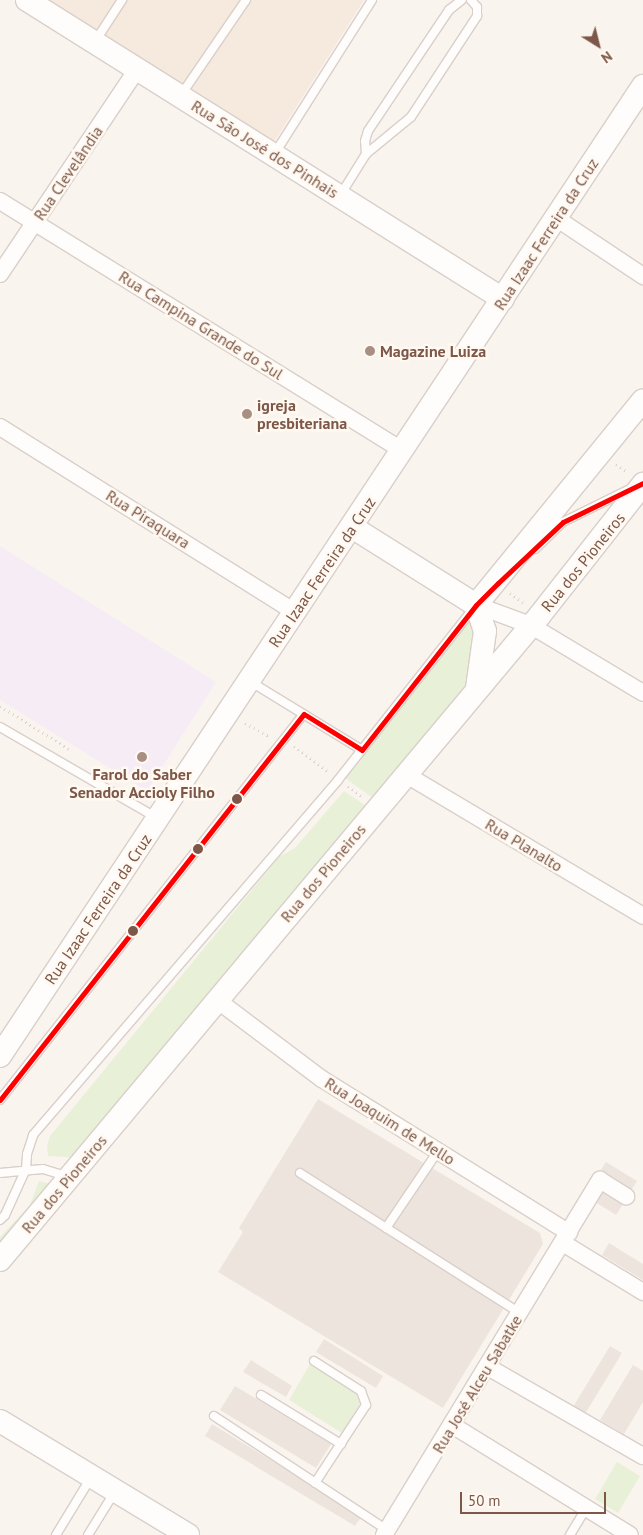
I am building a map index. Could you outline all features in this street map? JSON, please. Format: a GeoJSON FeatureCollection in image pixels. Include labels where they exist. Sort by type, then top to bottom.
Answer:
{"type":"FeatureCollection","features":[{"type":"Feature","properties":{"kind":"main road","name":"Rua São José dos Pinhais"},"geometry":{"type":"LineString","coordinates":[[27,0],[136,71],[274,154],[503,298]]}},
{"type":"Feature","properties":{"kind":"main road","name":"Rua Izaac Ferreira da Cruz"},"geometry":{"type":"LineString","coordinates":[[0,1056],[643,86]]}},
{"type":"Feature","properties":{"kind":"main road"},"geometry":{"type":"LineString","coordinates":[[476,605],[643,400]]}},
{"type":"Feature","properties":{"kind":"main road","name":"Rua dos Pioneiros"},"geometry":{"type":"LineString","coordinates":[[0,1260],[535,620],[641,481]]}},
{"type":"Feature","properties":{"kind":"main road"},"geometry":{"type":"LineString","coordinates":[[352,527],[476,605],[485,631],[477,689]]}},
{"type":"Feature","properties":{"kind":"main road"},"geometry":{"type":"LineString","coordinates":[[0,1421],[188,1535]]}},
{"type":"Feature","properties":{"kind":"street","name":"Rua Clevelândia"},"geometry":{"type":"LineString","coordinates":[[0,274],[136,71]]}},
{"type":"Feature","properties":{"kind":"street","name":"Rua Campina Grande do Sul"},"geometry":{"type":"LineString","coordinates":[[0,201],[403,450]]}},
{"type":"Feature","properties":{"kind":"street"},"geometry":{"type":"LineString","coordinates":[[556,218],[643,276]]}},
{"type":"Feature","properties":{"kind":"street","name":"Rua Piraquara"},"geometry":{"type":"LineString","coordinates":[[0,426],[295,612]]}},
{"type":"Feature","properties":{"kind":"street"},"geometry":{"type":"LineString","coordinates":[[476,605],[535,620],[643,693]]}},
{"type":"Feature","properties":{"kind":"street","name":"Rua Planalto"},"geometry":{"type":"LineString","coordinates":[[405,774],[643,916]]}},
{"type":"Feature","properties":{"kind":"street","name":"Rua Joaquim de Mello"},"geometry":{"type":"LineString","coordinates":[[216,1000],[322,1079],[438,1152],[643,1292]]}},
{"type":"Feature","properties":{"kind":"street","name":"Rua José Alceu Sabatke"},"geometry":{"type":"LineString","coordinates":[[386,1533],[600,1180],[626,1196]]}},
{"type":"Feature","properties":{"kind":"street"},"geometry":{"type":"LineString","coordinates":[[488,1367],[643,1456]]}},
{"type":"Feature","properties":{"kind":"street"},"geometry":{"type":"LineString","coordinates":[[452,1425],[630,1535]]}},
{"type":"Feature","properties":{"kind":"lane"},"geometry":{"type":"LineString","coordinates":[[94,42],[122,0]]}},
{"type":"Feature","properties":{"kind":"lane"},"geometry":{"type":"LineString","coordinates":[[180,96],[246,0]]}},
{"type":"Feature","properties":{"kind":"lane"},"geometry":{"type":"LineString","coordinates":[[274,154],[372,0]]}},
{"type":"Feature","properties":{"kind":"lane"},"geometry":{"type":"LineString","coordinates":[[366,154],[365,141],[368,131],[449,10],[462,0]]}},
{"type":"Feature","properties":{"kind":"lane"},"geometry":{"type":"LineString","coordinates":[[340,196],[366,154],[412,117],[477,16],[477,7],[471,0]]}},
{"type":"Feature","properties":{"kind":"lane"},"geometry":{"type":"LineString","coordinates":[[0,1220],[5,1215],[26,1169],[27,1154],[33,1135],[338,780],[476,605],[563,522],[641,481]]}},
{"type":"Feature","properties":{"kind":"lane"},"geometry":{"type":"LineString","coordinates":[[249,682],[362,750]]}},
{"type":"Feature","properties":{"kind":"lane"},"geometry":{"type":"LineString","coordinates":[[0,1100],[304,714]]}},
{"type":"Feature","properties":{"kind":"lane"},"geometry":{"type":"LineString","coordinates":[[0,727],[158,819]]}},
{"type":"Feature","properties":{"kind":"lane"},"geometry":{"type":"LineString","coordinates":[[386,1228],[438,1152]]}},
{"type":"Feature","properties":{"kind":"lane"},"geometry":{"type":"LineString","coordinates":[[0,1173],[26,1169],[43,1169],[69,1178]]}},
{"type":"Feature","properties":{"kind":"lane"},"geometry":{"type":"LineString","coordinates":[[300,1173],[520,1313]]}},
{"type":"Feature","properties":{"kind":"lane"},"geometry":{"type":"LineString","coordinates":[[314,1361],[361,1391],[366,1398],[366,1405],[315,1483]]}},
{"type":"Feature","properties":{"kind":"lane"},"geometry":{"type":"LineString","coordinates":[[261,1395],[341,1444]]}},
{"type":"Feature","properties":{"kind":"lane"},"geometry":{"type":"LineString","coordinates":[[214,1416],[386,1533]]}},
{"type":"Feature","properties":{"kind":"lane"},"geometry":{"type":"LineString","coordinates":[[56,1535],[91,1477]]}},
{"type":"Feature","properties":{"kind":"lane"},"geometry":{"type":"LineString","coordinates":[[88,1535],[115,1492]]}},
{"type":"Feature","properties":{"kind":"lane"},"geometry":{"type":"LineString","coordinates":[[570,1535],[586,1508]]}},
{"type":"Feature","properties":{"kind":"path"},"geometry":{"type":"LineString","coordinates":[[599,454],[641,481]]}},
{"type":"Feature","properties":{"kind":"path"},"geometry":{"type":"LineString","coordinates":[[498,583],[535,620]]}},
{"type":"Feature","properties":{"kind":"path"},"geometry":{"type":"LineString","coordinates":[[338,780],[378,807]]}},
{"type":"Feature","properties":{"kind":"shaded area"},"geometry":{"type":"Polygon","coordinates":[[[31,0],[364,0],[269,150],[31,0]]]}},
{"type":"Feature","properties":{"kind":"shaded area"},"geometry":{"type":"Polygon","coordinates":[[[0,546],[216,682],[147,791],[0,700],[0,546]]]}},
{"type":"Feature","properties":{"kind":"shaded area"},"geometry":{"type":"Polygon","coordinates":[[[318,1099],[540,1233],[543,1244],[443,1408],[218,1272],[243,1232],[239,1228],[318,1099]]]}},
{"type":"Feature","properties":{"kind":"shaded area"},"geometry":{"type":"Polygon","coordinates":[[[606,1162],[637,1181],[630,1192],[599,1173],[606,1162]]]}},
{"type":"Feature","properties":{"kind":"shaded area"},"geometry":{"type":"Polygon","coordinates":[[[599,1189],[623,1204],[616,1215],[592,1200],[599,1189]]]}},
{"type":"Feature","properties":{"kind":"shaded area"},"geometry":{"type":"Polygon","coordinates":[[[609,1243],[643,1264],[643,1280],[602,1255],[609,1243]]]}},
{"type":"Feature","properties":{"kind":"shaded area"},"geometry":{"type":"Polygon","coordinates":[[[324,1339],[383,1376],[376,1388],[316,1352],[324,1339]]]}},
{"type":"Feature","properties":{"kind":"shaded area"},"geometry":{"type":"Polygon","coordinates":[[[610,1346],[622,1353],[585,1414],[573,1407],[610,1346]]]}},
{"type":"Feature","properties":{"kind":"shaded area"},"geometry":{"type":"Polygon","coordinates":[[[251,1360],[292,1386],[286,1397],[243,1372],[251,1360]]]}},
{"type":"Feature","properties":{"kind":"shaded area"},"geometry":{"type":"Polygon","coordinates":[[[633,1365],[643,1371],[643,1402],[624,1434],[600,1420],[633,1365]]]}},
{"type":"Feature","properties":{"kind":"shaded area"},"geometry":{"type":"Polygon","coordinates":[[[235,1386],[331,1444],[316,1468],[220,1410],[235,1386]]]}},
{"type":"Feature","properties":{"kind":"shaded area"},"geometry":{"type":"Polygon","coordinates":[[[212,1424],[362,1516],[355,1526],[205,1436],[212,1424]]]}},
{"type":"Feature","properties":{"kind":"green space"},"geometry":{"type":"Polygon","coordinates":[[[474,610],[474,690],[380,803],[342,776],[474,610]]]}},
{"type":"Feature","properties":{"kind":"green space"},"geometry":{"type":"Polygon","coordinates":[[[344,791],[374,811],[84,1158],[48,1156],[47,1146],[50,1136],[279,857],[295,848],[344,791]]]}},
{"type":"Feature","properties":{"kind":"green space"},"geometry":{"type":"Polygon","coordinates":[[[39,1181],[54,1185],[0,1249],[0,1237],[30,1205],[39,1181]]]}},
{"type":"Feature","properties":{"kind":"green space"},"geometry":{"type":"Polygon","coordinates":[[[310,1364],[364,1397],[342,1433],[289,1400],[310,1364]]]}},
{"type":"Feature","properties":{"kind":"green space"},"geometry":{"type":"Polygon","coordinates":[[[617,1462],[640,1476],[618,1513],[595,1499],[617,1462]]]}},
{"type":"Feature","properties":{"kind":"transit line"},"geometry":{"type":"LineString","coordinates":[[0,1100],[304,714],[362,750],[476,605],[498,583],[563,522],[643,483]]}},
{"type":"Feature","properties":{"kind":"place","name":"Magazine Luiza"},"geometry":{"type":"Point","coordinates":[370,351]}},
{"type":"Feature","properties":{"kind":"place","name":"igreja presbiteriana"},"geometry":{"type":"Point","coordinates":[247,414]}},
{"type":"Feature","properties":{"kind":"place","name":"Farol do Saber Senador Accioly Filho"},"geometry":{"type":"Point","coordinates":[142,757]}}]}
